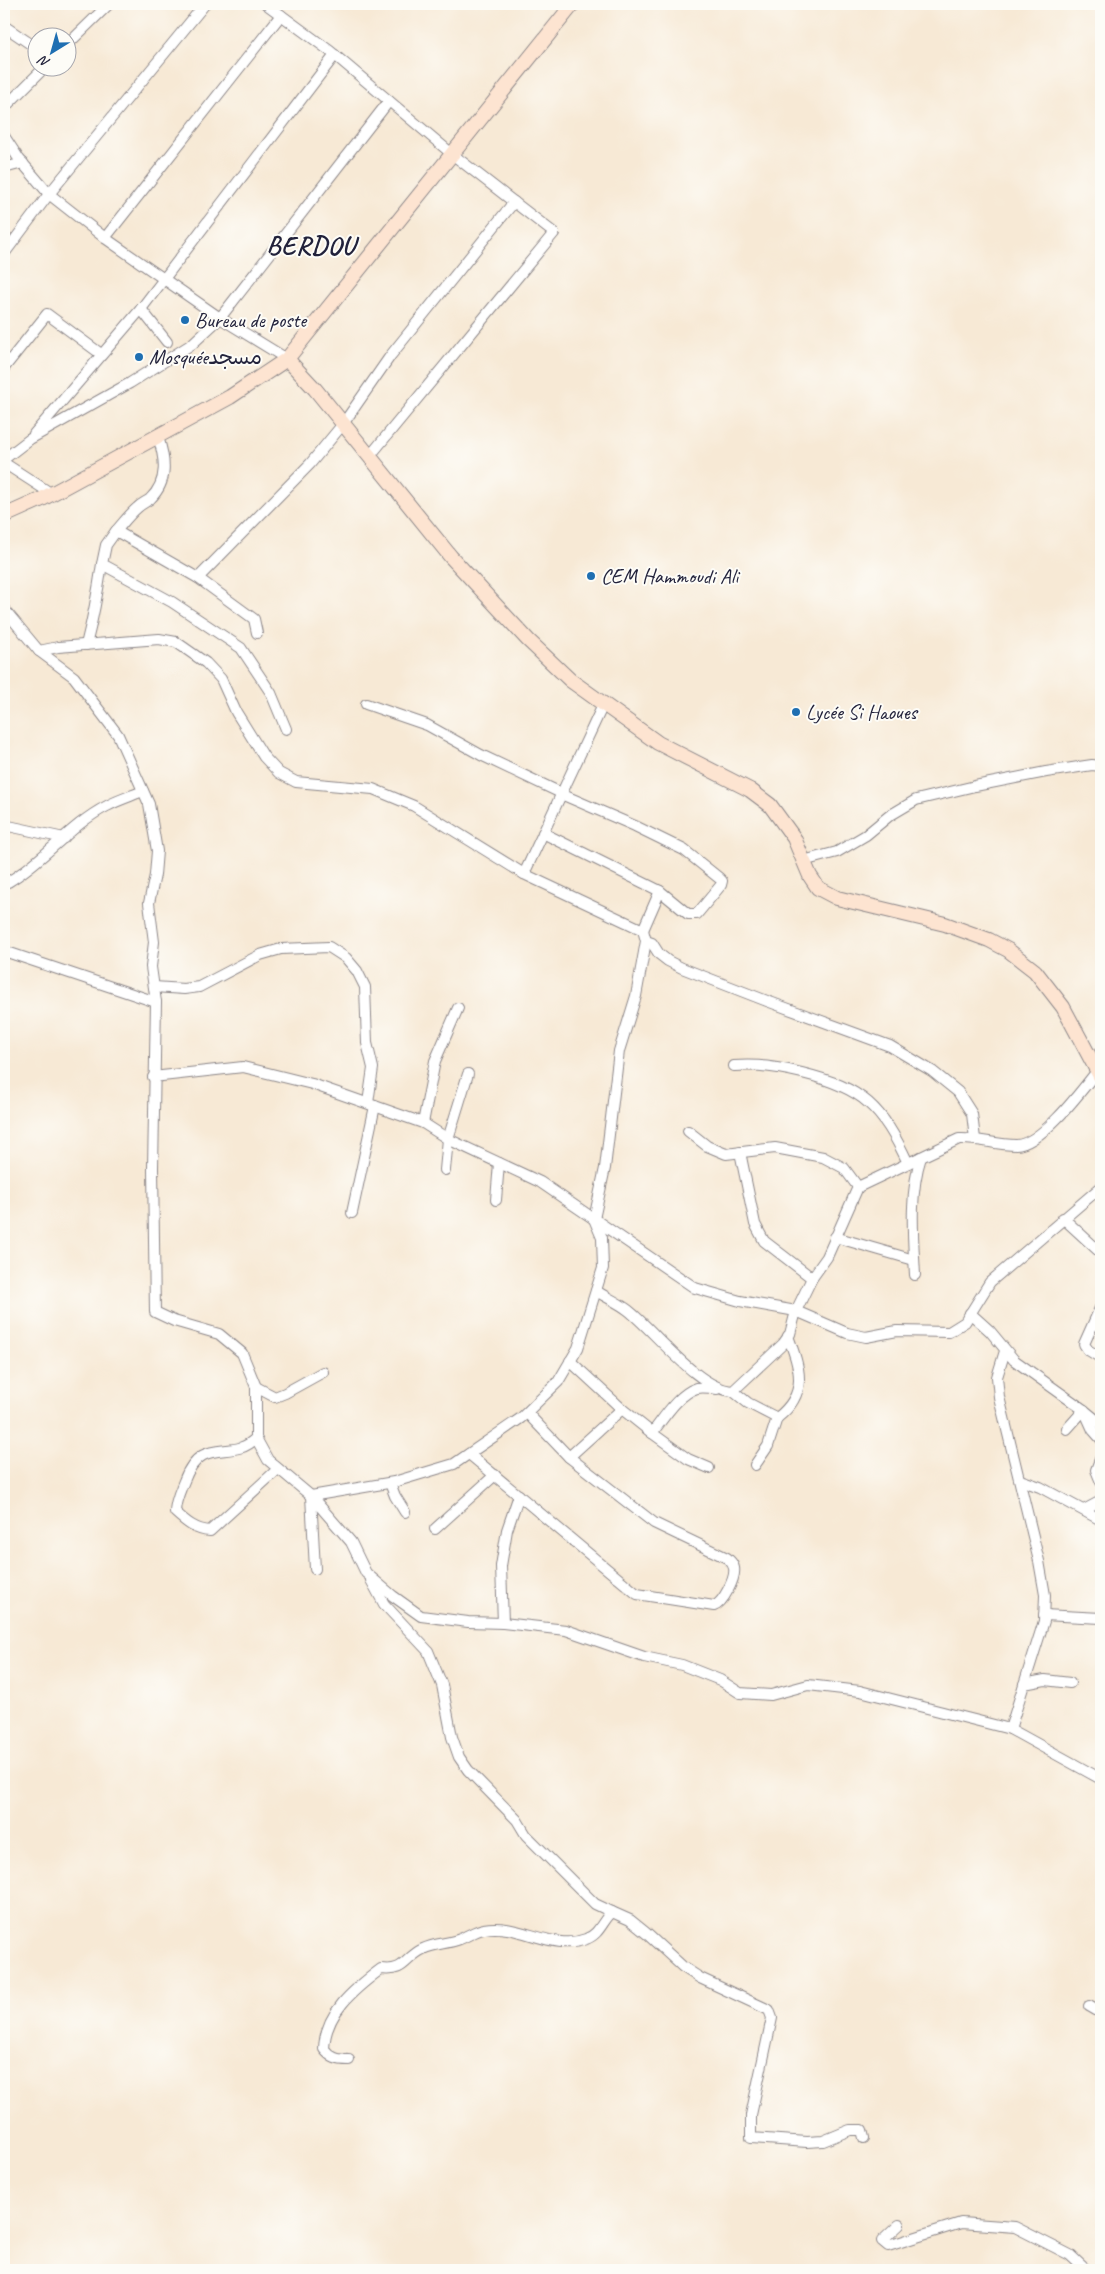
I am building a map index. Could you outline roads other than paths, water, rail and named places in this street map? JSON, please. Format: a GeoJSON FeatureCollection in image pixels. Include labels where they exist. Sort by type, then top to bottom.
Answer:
{"type":"FeatureCollection","features":[{"type":"Feature","properties":{"kind":"main road"},"geometry":{"type":"LineString","coordinates":[[4,516],[52,494],[158,437],[230,397],[287,359],[572,4]]}},
{"type":"Feature","properties":{"kind":"main road"},"geometry":{"type":"LineString","coordinates":[[287,359],[343,424],[451,557],[528,640],[570,680],[658,744],[757,795],[770,806],[794,838],[802,861],[818,888],[837,898],[945,924],[989,940],[1008,950],[1035,971],[1063,1007],[1099,1075]]}},
{"type":"Feature","properties":{"kind":"street"},"geometry":{"type":"LineString","coordinates":[[78,34],[109,4]]}},
{"type":"Feature","properties":{"kind":"street"},"geometry":{"type":"LineString","coordinates":[[4,254],[49,194],[205,4]]}},
{"type":"Feature","properties":{"kind":"street"},"geometry":{"type":"LineString","coordinates":[[266,4],[335,55],[452,154],[554,233],[368,457]]}},
{"type":"Feature","properties":{"kind":"street"},"geometry":{"type":"LineString","coordinates":[[105,238],[281,15]]}},
{"type":"Feature","properties":{"kind":"street"},"geometry":{"type":"LineString","coordinates":[[4,26],[28,43]]}},
{"type":"Feature","properties":{"kind":"street"},"geometry":{"type":"LineString","coordinates":[[52,494],[4,461],[30,438],[141,309],[335,55]]}},
{"type":"Feature","properties":{"kind":"street"},"geometry":{"type":"LineString","coordinates":[[4,108],[34,78]]}},
{"type":"Feature","properties":{"kind":"street"},"geometry":{"type":"LineString","coordinates":[[30,438],[130,383],[192,344],[220,318],[389,101]]}},
{"type":"Feature","properties":{"kind":"street"},"geometry":{"type":"LineString","coordinates":[[4,136],[23,163],[49,194],[105,238],[220,318],[287,359]]}},
{"type":"Feature","properties":{"kind":"street"},"geometry":{"type":"LineString","coordinates":[[4,168],[23,163]]}},
{"type":"Feature","properties":{"kind":"street"},"geometry":{"type":"LineString","coordinates":[[198,578],[310,464],[343,424],[391,356],[514,202]]}},
{"type":"Feature","properties":{"kind":"street"},"geometry":{"type":"LineString","coordinates":[[141,309],[167,342]]}},
{"type":"Feature","properties":{"kind":"street"},"geometry":{"type":"LineString","coordinates":[[4,368],[47,314],[101,354]]}},
{"type":"Feature","properties":{"kind":"street"},"geometry":{"type":"LineString","coordinates":[[86,645],[96,608],[98,583],[106,545],[116,531],[138,507],[150,499],[160,486],[165,468],[164,454],[158,437]]}},
{"type":"Feature","properties":{"kind":"street"},"geometry":{"type":"LineString","coordinates":[[116,531],[198,578],[254,619],[257,633]]}},
{"type":"Feature","properties":{"kind":"street"},"geometry":{"type":"LineString","coordinates":[[102,564],[172,602],[241,648],[271,693],[286,729]]}},
{"type":"Feature","properties":{"kind":"street"},"geometry":{"type":"LineString","coordinates":[[6,614],[39,651],[74,677],[118,735],[149,804],[157,851],[155,875],[149,903],[154,942],[150,967],[156,1002],[152,1168],[156,1312],[174,1322],[219,1334],[242,1353],[256,1387],[256,1438],[268,1460],[311,1496],[350,1542],[384,1604],[428,1651],[442,1685],[452,1737],[459,1757],[468,1770],[517,1820],[526,1835],[595,1904],[630,1920],[683,1967],[700,1978],[769,2010],[772,2018],[751,2115],[751,2138],[807,2142],[823,2141],[850,2130],[862,2130],[864,2138]]}},
{"type":"Feature","properties":{"kind":"street"},"geometry":{"type":"LineString","coordinates":[[39,651],[58,647],[159,639],[176,642],[206,664],[221,679],[236,712],[264,757],[279,773],[296,782],[372,789],[414,806],[524,874],[643,930]]}},
{"type":"Feature","properties":{"kind":"street"},"geometry":{"type":"LineString","coordinates":[[366,704],[427,725],[481,755],[561,794],[635,826],[684,850],[722,881],[697,914],[688,914],[660,891],[543,834]]}},
{"type":"Feature","properties":{"kind":"street"},"geometry":{"type":"LineString","coordinates":[[524,874],[603,705]]}},
{"type":"Feature","properties":{"kind":"street"},"geometry":{"type":"LineString","coordinates":[[802,861],[837,852],[866,835],[889,816],[916,800],[1046,772],[1092,765],[1101,766]]}},
{"type":"Feature","properties":{"kind":"street"},"geometry":{"type":"LineString","coordinates":[[8,882],[25,872],[64,838],[107,806],[143,791]]}},
{"type":"Feature","properties":{"kind":"street"},"geometry":{"type":"LineString","coordinates":[[4,825],[64,838]]}},
{"type":"Feature","properties":{"kind":"street"},"geometry":{"type":"LineString","coordinates":[[311,1496],[390,1483],[454,1464],[526,1413],[558,1382],[578,1348],[603,1268],[602,1238],[594,1219],[605,1168],[619,1051],[636,996],[646,941],[643,930],[660,891]]}},
{"type":"Feature","properties":{"kind":"street"},"geometry":{"type":"LineString","coordinates":[[646,941],[652,943],[658,954],[682,968],[760,999],[890,1046],[932,1071],[958,1092],[972,1114],[975,1139]]}},
{"type":"Feature","properties":{"kind":"street"},"geometry":{"type":"LineString","coordinates":[[154,987],[200,987],[267,953],[281,949],[329,947],[346,958],[357,971],[365,988],[367,1043],[373,1068],[371,1104],[352,1213]]}},
{"type":"Feature","properties":{"kind":"street"},"geometry":{"type":"LineString","coordinates":[[4,951],[156,1002]]}},
{"type":"Feature","properties":{"kind":"street"},"geometry":{"type":"LineString","coordinates":[[423,1122],[435,1061],[458,1008]]}},
{"type":"Feature","properties":{"kind":"street"},"geometry":{"type":"LineString","coordinates":[[734,1066],[773,1066],[831,1080],[856,1092],[878,1112],[893,1130],[908,1163]]}},
{"type":"Feature","properties":{"kind":"street"},"geometry":{"type":"LineString","coordinates":[[153,1077],[243,1067],[312,1084],[423,1122],[448,1139],[540,1182],[695,1288],[740,1301],[796,1311],[847,1333],[866,1336],[897,1331],[948,1332],[964,1322],[990,1282],[1101,1187]]}},
{"type":"Feature","properties":{"kind":"street"},"geometry":{"type":"LineString","coordinates":[[445,1170],[448,1139],[468,1074]]}},
{"type":"Feature","properties":{"kind":"street"},"geometry":{"type":"LineString","coordinates":[[733,1391],[788,1336],[796,1311],[812,1278],[827,1257],[858,1186],[959,1140],[975,1139],[996,1144],[1018,1145],[1037,1136],[1071,1105],[1099,1075]]}},
{"type":"Feature","properties":{"kind":"street"},"geometry":{"type":"LineString","coordinates":[[688,1131],[707,1146],[726,1154],[775,1148],[823,1157],[844,1168],[854,1178],[858,1186]]}},
{"type":"Feature","properties":{"kind":"street"},"geometry":{"type":"LineString","coordinates":[[740,1152],[755,1224],[764,1241],[812,1278]]}},
{"type":"Feature","properties":{"kind":"street"},"geometry":{"type":"LineString","coordinates":[[915,1275],[915,1184],[921,1157]]}},
{"type":"Feature","properties":{"kind":"street"},"geometry":{"type":"LineString","coordinates":[[496,1200],[498,1163]]}},
{"type":"Feature","properties":{"kind":"street"},"geometry":{"type":"LineString","coordinates":[[1064,1218],[1101,1253]]}},
{"type":"Feature","properties":{"kind":"street"},"geometry":{"type":"LineString","coordinates":[[835,1237],[914,1260]]}},
{"type":"Feature","properties":{"kind":"street"},"geometry":{"type":"LineString","coordinates":[[596,1291],[628,1310],[683,1362],[721,1389]]}},
{"type":"Feature","properties":{"kind":"street"},"geometry":{"type":"LineString","coordinates":[[1101,1306],[1084,1344],[1088,1350],[1101,1358]]}},
{"type":"Feature","properties":{"kind":"street"},"geometry":{"type":"LineString","coordinates":[[970,1313],[990,1331],[1014,1360],[1101,1424]]}},
{"type":"Feature","properties":{"kind":"street"},"geometry":{"type":"LineString","coordinates":[[755,1465],[768,1446],[777,1418],[792,1405],[798,1392],[800,1370],[788,1336]]}},
{"type":"Feature","properties":{"kind":"street"},"geometry":{"type":"LineString","coordinates":[[1005,1351],[997,1376],[999,1397],[1039,1561],[1045,1595],[1044,1615],[1010,1729]]}},
{"type":"Feature","properties":{"kind":"street"},"geometry":{"type":"LineString","coordinates":[[570,1361],[622,1409],[652,1433],[688,1459],[709,1468]]}},
{"type":"Feature","properties":{"kind":"street"},"geometry":{"type":"LineString","coordinates":[[256,1387],[275,1397],[323,1372]]}},
{"type":"Feature","properties":{"kind":"street"},"geometry":{"type":"LineString","coordinates":[[652,1433],[675,1404],[687,1393],[699,1388],[733,1391],[748,1403],[777,1418]]}},
{"type":"Feature","properties":{"kind":"street"},"geometry":{"type":"LineString","coordinates":[[569,1457],[622,1409]]}},
{"type":"Feature","properties":{"kind":"street"},"geometry":{"type":"LineString","coordinates":[[1067,1430],[1084,1410]]}},
{"type":"Feature","properties":{"kind":"street"},"geometry":{"type":"LineString","coordinates":[[1084,1410],[1088,1422],[1101,1439]]}},
{"type":"Feature","properties":{"kind":"street"},"geometry":{"type":"LineString","coordinates":[[469,1454],[636,1594],[714,1606],[723,1601],[734,1571],[733,1564],[727,1558],[654,1523],[569,1457],[526,1413]]}},
{"type":"Feature","properties":{"kind":"street"},"geometry":{"type":"LineString","coordinates":[[256,1438],[253,1442],[240,1447],[214,1451],[197,1458],[190,1465],[175,1504],[175,1512],[200,1530],[210,1531],[278,1469]]}},
{"type":"Feature","properties":{"kind":"street"},"geometry":{"type":"LineString","coordinates":[[1101,1457],[1096,1470],[1101,1482]]}},
{"type":"Feature","properties":{"kind":"street"},"geometry":{"type":"LineString","coordinates":[[435,1528],[495,1475]]}},
{"type":"Feature","properties":{"kind":"street"},"geometry":{"type":"LineString","coordinates":[[1020,1480],[1040,1488],[1101,1520]]}},
{"type":"Feature","properties":{"kind":"street"},"geometry":{"type":"LineString","coordinates":[[390,1483],[395,1496],[406,1512]]}},
{"type":"Feature","properties":{"kind":"street"},"geometry":{"type":"LineString","coordinates":[[503,1623],[502,1566],[507,1530],[519,1495]]}},
{"type":"Feature","properties":{"kind":"street"},"geometry":{"type":"LineString","coordinates":[[311,1496],[314,1569]]}},
{"type":"Feature","properties":{"kind":"street"},"geometry":{"type":"LineString","coordinates":[[1084,1510],[1101,1501]]}},
{"type":"Feature","properties":{"kind":"street"},"geometry":{"type":"LineString","coordinates":[[366,1573],[421,1616],[566,1630],[644,1657],[682,1665],[720,1680],[740,1693],[771,1695],[808,1685],[860,1691],[1010,1729],[1101,1778]]}},
{"type":"Feature","properties":{"kind":"street"},"geometry":{"type":"LineString","coordinates":[[1044,1615],[1101,1618]]}},
{"type":"Feature","properties":{"kind":"street"},"geometry":{"type":"LineString","coordinates":[[1024,1684],[1045,1680],[1070,1683]]}},
{"type":"Feature","properties":{"kind":"street"},"geometry":{"type":"LineString","coordinates":[[349,2060],[339,2060],[330,2056],[324,2049],[328,2026],[343,2002],[381,1969],[394,1970],[402,1967],[420,1950],[433,1944],[458,1940],[485,1928],[570,1942],[587,1939],[600,1930],[604,1918],[612,1912]]}},
{"type":"Feature","properties":{"kind":"street"},"geometry":{"type":"LineString","coordinates":[[1089,2006],[1101,2013]]}},
{"type":"Feature","properties":{"kind":"street"},"geometry":{"type":"LineString","coordinates":[[899,2225],[882,2241],[888,2246],[961,2223],[1015,2227],[1070,2255],[1086,2270]]}},
{"type":"Feature","properties":{"kind":"place","name":"Bureau de poste"},"geometry":{"type":"Point","coordinates":[185,320]}},
{"type":"Feature","properties":{"kind":"place","name":"Mosquéeمسجد"},"geometry":{"type":"Point","coordinates":[139,357]}},
{"type":"Feature","properties":{"kind":"place","name":"CEM Hammoudi Ali"},"geometry":{"type":"Point","coordinates":[591,576]}},
{"type":"Feature","properties":{"kind":"place","name":"Lycée Si Haoues"},"geometry":{"type":"Point","coordinates":[796,712]}},
{"type":"Feature","properties":{"kind":"district","name":"BERDOU"},"geometry":{"type":"Point","coordinates":[311,245]}}]}
